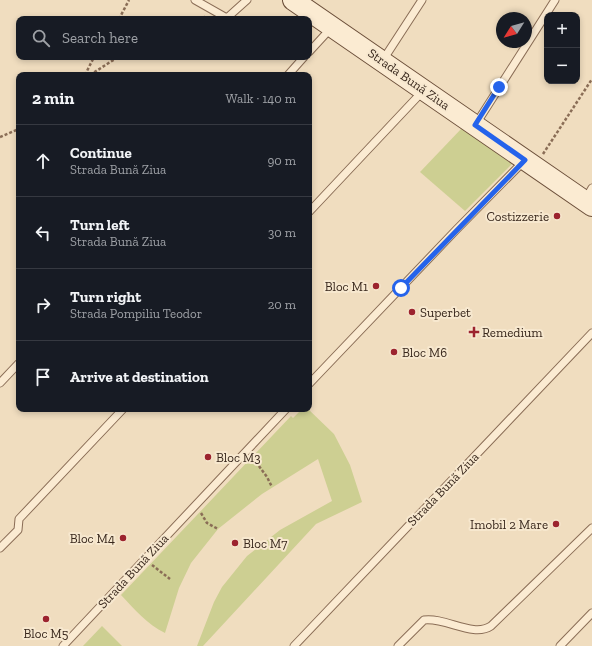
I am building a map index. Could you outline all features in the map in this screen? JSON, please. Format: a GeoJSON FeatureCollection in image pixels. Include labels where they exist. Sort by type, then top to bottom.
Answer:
{"type":"FeatureCollection","features":[{"type":"Feature","properties":{"kind":"main road","name":"Strada Bună Ziua"},"geometry":{"type":"LineString","coordinates":[[293,0],[530,163],[589,198]]}},
{"type":"Feature","properties":{"kind":"lane"},"geometry":{"type":"LineString","coordinates":[[195,0],[222,16]]}},
{"type":"Feature","properties":{"kind":"lane"},"geometry":{"type":"LineString","coordinates":[[229,16],[247,0]]}},
{"type":"Feature","properties":{"kind":"lane"},"geometry":{"type":"LineString","coordinates":[[383,61],[422,0]]}},
{"type":"Feature","properties":{"kind":"lane"},"geometry":{"type":"LineString","coordinates":[[475,125],[555,0]]}},
{"type":"Feature","properties":{"kind":"lane"},"geometry":{"type":"LineString","coordinates":[[312,49],[332,26]]}},
{"type":"Feature","properties":{"kind":"lane"},"geometry":{"type":"LineString","coordinates":[[291,72],[301,60]]}},
{"type":"Feature","properties":{"kind":"lane"},"geometry":{"type":"LineString","coordinates":[[312,209],[424,90]]}},
{"type":"Feature","properties":{"kind":"lane"},"geometry":{"type":"LineString","coordinates":[[312,381],[456,230],[530,163]]}},
{"type":"Feature","properties":{"kind":"lane","name":"Strada Bună Ziua"},"geometry":{"type":"LineString","coordinates":[[294,646],[592,333]]}},
{"type":"Feature","properties":{"kind":"lane"},"geometry":{"type":"LineString","coordinates":[[0,383],[16,366]]}},
{"type":"Feature","properties":{"kind":"lane"},"geometry":{"type":"LineString","coordinates":[[0,548],[18,530],[19,520],[120,412]]}},
{"type":"Feature","properties":{"kind":"lane","name":"Strada Bună Ziua"},"geometry":{"type":"LineString","coordinates":[[63,646],[283,412]]}},
{"type":"Feature","properties":{"kind":"lane"},"geometry":{"type":"LineString","coordinates":[[398,646],[424,620],[439,620],[470,629],[480,631],[486,630],[592,528]]}},
{"type":"Feature","properties":{"kind":"lane"},"geometry":{"type":"LineString","coordinates":[[560,646],[592,613]]}},
{"type":"Feature","properties":{"kind":"path"},"geometry":{"type":"LineString","coordinates":[[121,16],[129,0]]}},
{"type":"Feature","properties":{"kind":"path"},"geometry":{"type":"LineString","coordinates":[[86,72],[92,60]]}},
{"type":"Feature","properties":{"kind":"path"},"geometry":{"type":"LineString","coordinates":[[95,72],[113,60]]}},
{"type":"Feature","properties":{"kind":"path"},"geometry":{"type":"LineString","coordinates":[[530,163],[592,79]]}},
{"type":"Feature","properties":{"kind":"path"},"geometry":{"type":"LineString","coordinates":[[0,137],[16,130]]}},
{"type":"Feature","properties":{"kind":"path"},"geometry":{"type":"LineString","coordinates":[[253,458],[267,477],[272,487]]}},
{"type":"Feature","properties":{"kind":"path"},"geometry":{"type":"LineString","coordinates":[[201,512],[207,523],[218,529]]}},
{"type":"Feature","properties":{"kind":"path"},"geometry":{"type":"LineString","coordinates":[[151,564],[170,579]]}},
{"type":"Feature","properties":{"kind":"green space"},"geometry":{"type":"Polygon","coordinates":[[[462,128],[512,164],[465,211],[420,172],[462,128]]]}},
{"type":"Feature","properties":{"kind":"green space"},"geometry":{"type":"Polygon","coordinates":[[[299,412],[311,412],[334,434],[350,465],[362,502],[316,524],[203,646],[197,646],[214,602],[222,587],[247,556],[280,530],[332,501],[318,459],[262,494],[218,529],[191,563],[179,588],[165,633],[152,625],[121,595],[291,416],[293,418],[299,412]]]}},
{"type":"Feature","properties":{"kind":"green space"},"geometry":{"type":"Polygon","coordinates":[[[102,626],[122,646],[83,646],[102,626]]]}},
{"type":"Feature","properties":{"kind":"place","name":"Costizzerie"},"geometry":{"type":"Point","coordinates":[557,216]}},
{"type":"Feature","properties":{"kind":"place","name":"Bloc M1"},"geometry":{"type":"Point","coordinates":[376,286]}},
{"type":"Feature","properties":{"kind":"place","name":"Superbet"},"geometry":{"type":"Point","coordinates":[412,312]}},
{"type":"Feature","properties":{"kind":"place","name":"Remedium"},"geometry":{"type":"Point","coordinates":[474,332]}},
{"type":"Feature","properties":{"kind":"place","name":"Bloc M6"},"geometry":{"type":"Point","coordinates":[394,352]}},
{"type":"Feature","properties":{"kind":"place","name":"Bloc M3"},"geometry":{"type":"Point","coordinates":[208,457]}},
{"type":"Feature","properties":{"kind":"place","name":"Imobil 2 Mare"},"geometry":{"type":"Point","coordinates":[556,524]}},
{"type":"Feature","properties":{"kind":"place","name":"Bloc M4"},"geometry":{"type":"Point","coordinates":[123,538]}},
{"type":"Feature","properties":{"kind":"place","name":"Bloc M7"},"geometry":{"type":"Point","coordinates":[235,543]}},
{"type":"Feature","properties":{"kind":"place","name":"Bloc M5"},"geometry":{"type":"Point","coordinates":[46,619]}},
{"type":"Feature","properties":{"kind":"route"},"geometry":{"type":"LineString","coordinates":[[401,288],[525,160],[475,125],[499,87]]}}]}
